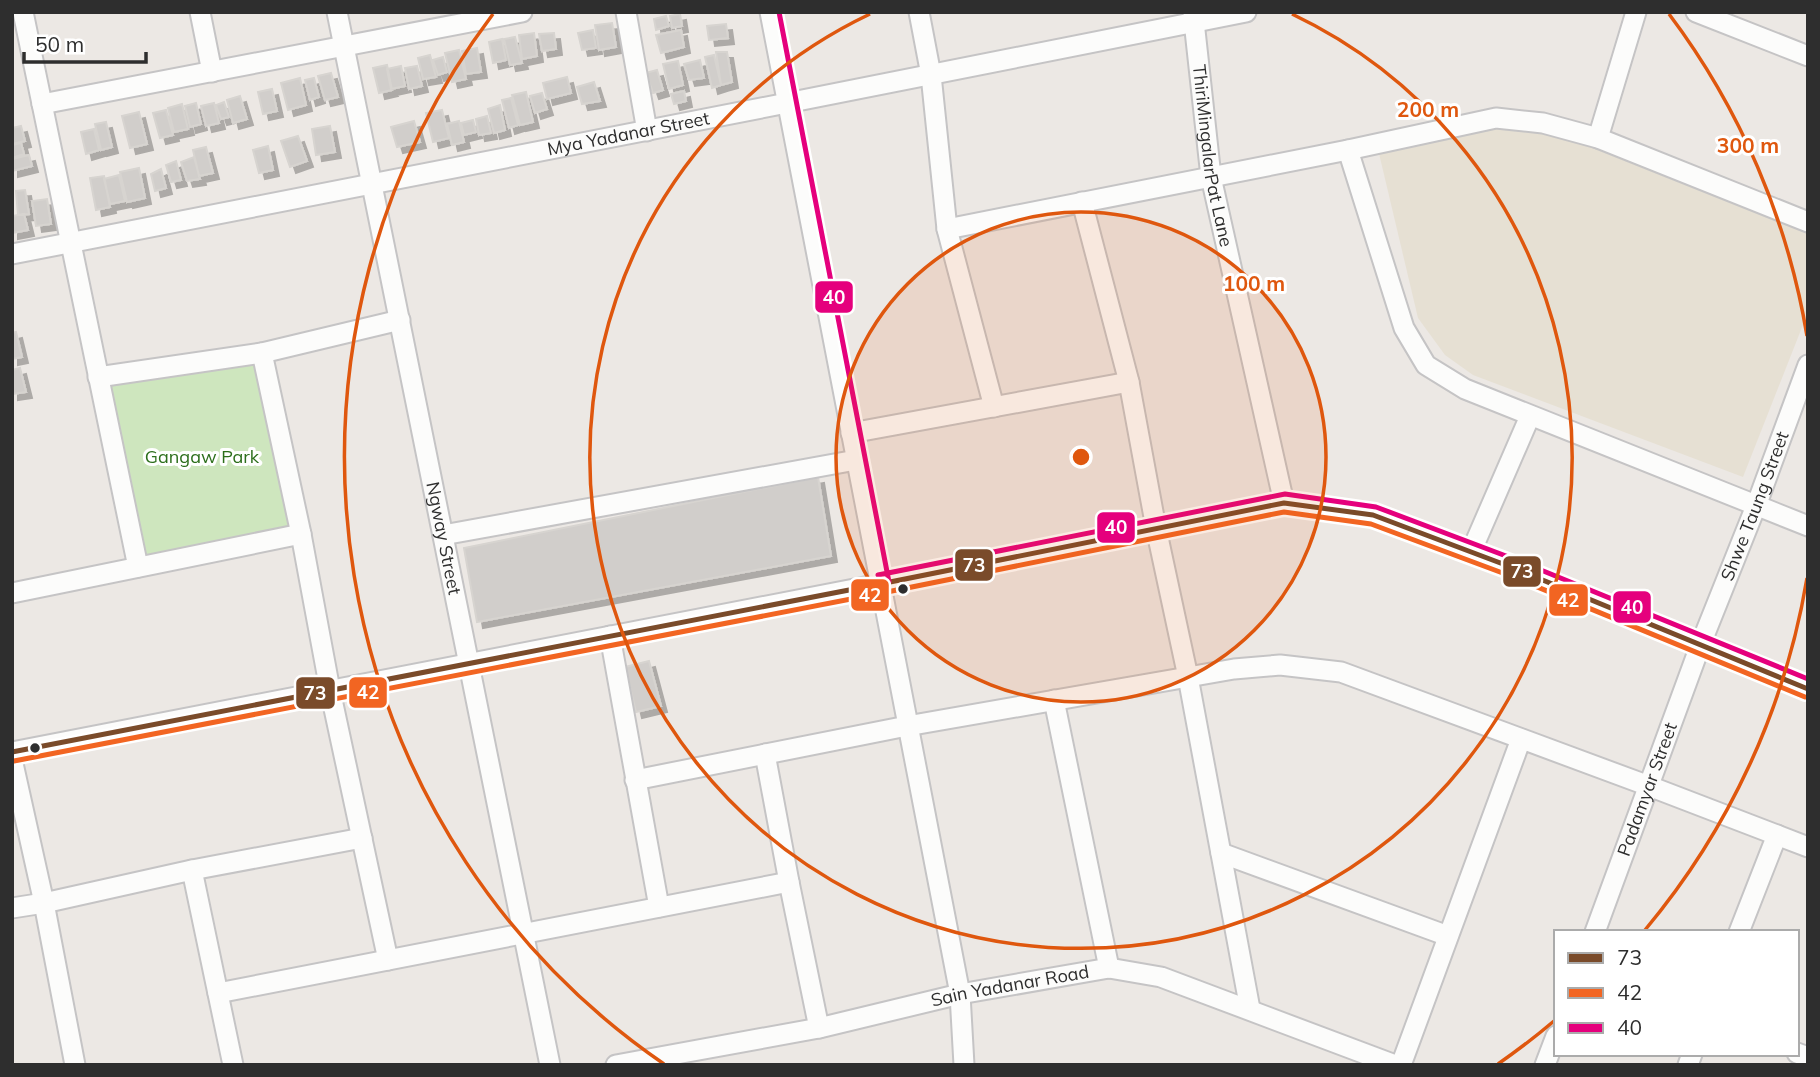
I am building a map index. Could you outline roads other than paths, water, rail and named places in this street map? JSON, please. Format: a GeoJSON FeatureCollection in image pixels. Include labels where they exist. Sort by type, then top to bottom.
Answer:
{"type":"FeatureCollection","features":[{"type":"Feature","properties":{"kind":"street"},"geometry":{"type":"LineString","coordinates":[[23,12],[138,567]]}},
{"type":"Feature","properties":{"kind":"street"},"geometry":{"type":"LineString","coordinates":[[200,12],[212,72]]}},
{"type":"Feature","properties":{"kind":"street","name":"Ngway Street"},"geometry":{"type":"LineString","coordinates":[[337,12],[550,1065]]}},
{"type":"Feature","properties":{"kind":"street"},"geometry":{"type":"LineString","coordinates":[[42,104],[344,47],[485,16],[522,12]]}},
{"type":"Feature","properties":{"kind":"street"},"geometry":{"type":"LineString","coordinates":[[625,12],[647,131]]}},
{"type":"Feature","properties":{"kind":"street"},"geometry":{"type":"LineString","coordinates":[[770,12],[960,994],[964,1065]]}},
{"type":"Feature","properties":{"kind":"street"},"geometry":{"type":"LineString","coordinates":[[919,12],[931,75],[947,229],[994,407]]}},
{"type":"Feature","properties":{"kind":"street","name":"Mya Yadanar Street"},"geometry":{"type":"LineString","coordinates":[[12,254],[931,75],[1194,17],[1246,12]]}},
{"type":"Feature","properties":{"kind":"street"},"geometry":{"type":"LineString","coordinates":[[1598,138],[1636,12]]}},
{"type":"Feature","properties":{"kind":"street"},"geometry":{"type":"LineString","coordinates":[[1696,12],[1808,56]]}},
{"type":"Feature","properties":{"kind":"street","name":"ThiriMingalarPat Lane"},"geometry":{"type":"LineString","coordinates":[[1194,17],[1211,177],[1284,503]]}},
{"type":"Feature","properties":{"kind":"street"},"geometry":{"type":"LineString","coordinates":[[947,229],[1496,118],[1543,123],[1598,138],[1808,222]]}},
{"type":"Feature","properties":{"kind":"street"},"geometry":{"type":"LineString","coordinates":[[1348,150],[1404,328],[1426,365],[1465,389],[1808,526]]}},
{"type":"Feature","properties":{"kind":"street"},"geometry":{"type":"LineString","coordinates":[[1082,202],[1129,382],[1250,1009]]}},
{"type":"Feature","properties":{"kind":"street"},"geometry":{"type":"LineString","coordinates":[[98,377],[262,352],[400,320]]}},
{"type":"Feature","properties":{"kind":"street"},"geometry":{"type":"LineString","coordinates":[[262,352],[388,960]]}},
{"type":"Feature","properties":{"kind":"street","name":"Shwe Taung Street"},"geometry":{"type":"LineString","coordinates":[[1700,646],[1808,365]]}},
{"type":"Feature","properties":{"kind":"street"},"geometry":{"type":"LineString","coordinates":[[851,433],[1129,382]]}},
{"type":"Feature","properties":{"kind":"street"},"geometry":{"type":"LineString","coordinates":[[1471,552],[1530,416]]}},
{"type":"Feature","properties":{"kind":"street"},"geometry":{"type":"LineString","coordinates":[[443,535],[856,460]]}},
{"type":"Feature","properties":{"kind":"street"},"geometry":{"type":"LineString","coordinates":[[12,752],[1284,503],[1373,515],[1808,689]]}},
{"type":"Feature","properties":{"kind":"street"},"geometry":{"type":"LineString","coordinates":[[12,593],[301,534]]}},
{"type":"Feature","properties":{"kind":"street"},"geometry":{"type":"LineString","coordinates":[[610,636],[659,907]]}},
{"type":"Feature","properties":{"kind":"street","name":"Padamyar Street"},"geometry":{"type":"LineString","coordinates":[[1596,930],[1700,646]]}},
{"type":"Feature","properties":{"kind":"street"},"geometry":{"type":"LineString","coordinates":[[635,780],[907,726],[1234,669],[1280,665],[1340,672],[1808,847]]}},
{"type":"Feature","properties":{"kind":"street"},"geometry":{"type":"LineString","coordinates":[[1054,700],[1109,968]]}},
{"type":"Feature","properties":{"kind":"street"},"geometry":{"type":"LineString","coordinates":[[1401,1065],[1521,739]]}},
{"type":"Feature","properties":{"kind":"street"},"geometry":{"type":"LineString","coordinates":[[765,754],[819,1028]]}},
{"type":"Feature","properties":{"kind":"street"},"geometry":{"type":"LineString","coordinates":[[12,758],[44,903],[75,1065]]}},
{"type":"Feature","properties":{"kind":"street"},"geometry":{"type":"LineString","coordinates":[[1741,930],[1777,835]]}},
{"type":"Feature","properties":{"kind":"street"},"geometry":{"type":"LineString","coordinates":[[12,908],[362,838]]}},
{"type":"Feature","properties":{"kind":"street"},"geometry":{"type":"LineString","coordinates":[[1221,853],[1448,936]]}},
{"type":"Feature","properties":{"kind":"street"},"geometry":{"type":"LineString","coordinates":[[192,870],[233,1065]]}},
{"type":"Feature","properties":{"kind":"street"},"geometry":{"type":"LineString","coordinates":[[218,993],[789,882]]}},
{"type":"Feature","properties":{"kind":"street","name":"Sain Yadanar Road"},"geometry":{"type":"LineString","coordinates":[[616,1065],[819,1028],[960,994],[1109,968],[1161,977],[1395,1065]]}},
{"type":"Feature","properties":{"kind":"street"},"geometry":{"type":"LineString","coordinates":[[1545,1065],[1554,1041]]}},
{"type":"Feature","properties":{"kind":"park label","name":"Gangaw Park"},"geometry":{"type":"Point","coordinates":[202,457]}}]}
